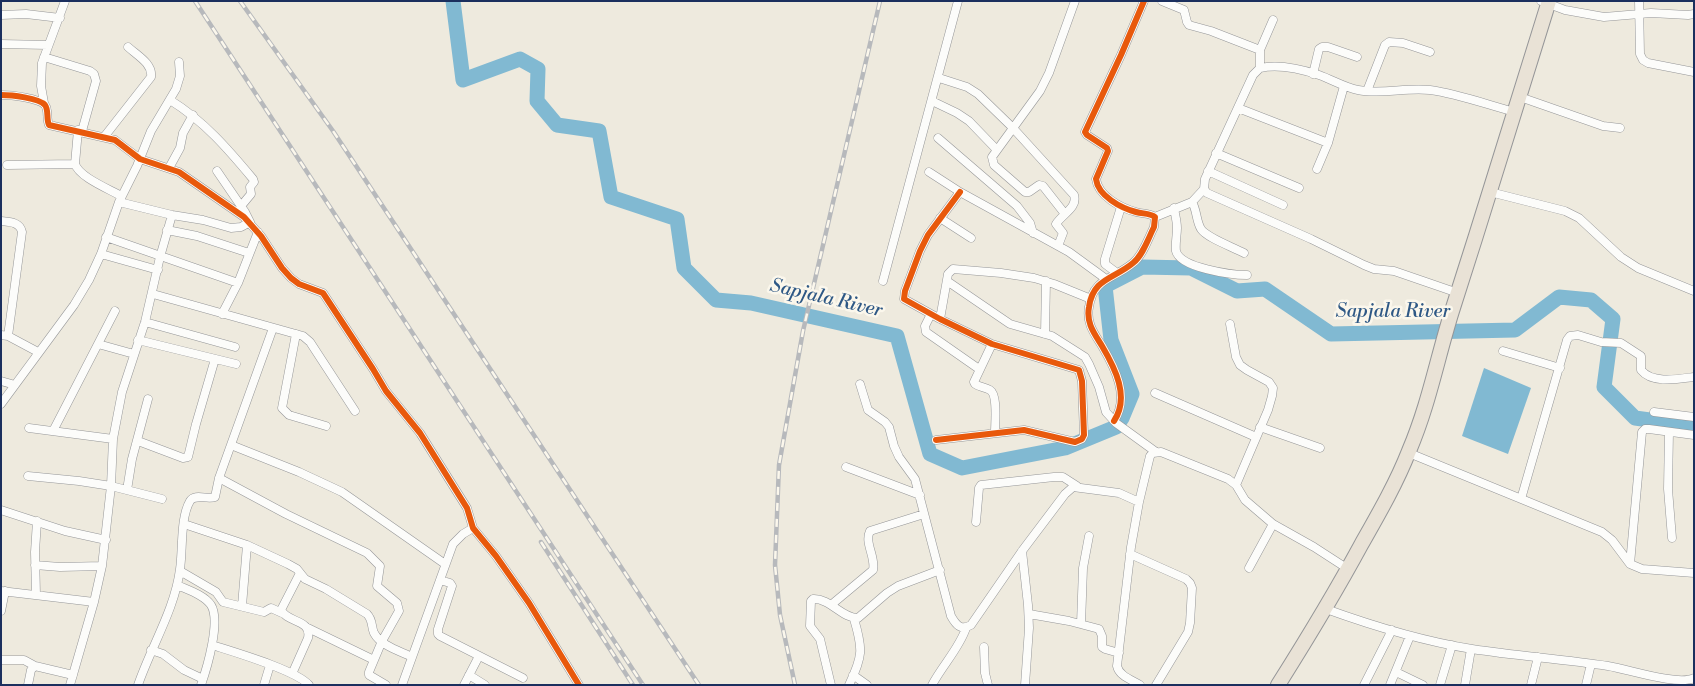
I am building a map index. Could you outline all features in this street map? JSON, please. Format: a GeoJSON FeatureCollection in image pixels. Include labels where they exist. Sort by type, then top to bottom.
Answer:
{"type":"FeatureCollection","features":[{"type":"Feature","properties":{"kind":"highway"},"geometry":{"type":"LineString","coordinates":[[1283,683],[1392,489],[1409,453],[1429,398],[1452,312],[1520,97],[1546,2]]}},
{"type":"Feature","properties":{"kind":"street"},"geometry":{"type":"LineString","coordinates":[[65,1],[40,72],[49,125],[80,130],[115,140],[140,159],[169,168],[190,179],[244,216],[291,278],[299,284],[323,293],[328,298],[386,391],[411,421],[435,457],[467,508],[473,528],[496,556],[529,603],[579,685]]}},
{"type":"Feature","properties":{"kind":"street"},"geometry":{"type":"LineString","coordinates":[[883,281],[939,78],[958,1]]}},
{"type":"Feature","properties":{"kind":"street"},"geometry":{"type":"LineString","coordinates":[[1065,214],[1043,186],[1037,185],[1029,192],[1025,192],[994,165],[992,157],[1012,127],[1028,108],[1049,73],[1075,1]]}},
{"type":"Feature","properties":{"kind":"street"},"geometry":{"type":"LineString","coordinates":[[1144,1],[1125,47],[1085,132],[1108,151],[1098,174],[1096,183],[1099,188],[1121,207],[1136,212],[1155,217],[1192,202],[1204,189],[1208,171],[1216,153],[1253,75],[1260,68],[1270,66],[1301,70],[1344,86],[1367,91],[1416,89],[1432,91],[1515,112]]}},
{"type":"Feature","properties":{"kind":"street"},"geometry":{"type":"LineString","coordinates":[[1162,1],[1184,10],[1189,25],[1211,31],[1260,50]]}},
{"type":"Feature","properties":{"kind":"street"},"geometry":{"type":"LineString","coordinates":[[1639,1],[1640,54],[1643,60],[1653,65],[1694,72]]}},
{"type":"Feature","properties":{"kind":"street"},"geometry":{"type":"LineString","coordinates":[[1546,2],[1564,10],[1595,16],[1638,14],[1688,16],[1694,14]]}},
{"type":"Feature","properties":{"kind":"street"},"geometry":{"type":"LineString","coordinates":[[1,15],[26,14],[60,18]]}},
{"type":"Feature","properties":{"kind":"street"},"geometry":{"type":"LineString","coordinates":[[1260,68],[1260,50],[1273,20]]}},
{"type":"Feature","properties":{"kind":"street"},"geometry":{"type":"LineString","coordinates":[[1367,91],[1385,46],[1389,42],[1403,43],[1430,52]]}},
{"type":"Feature","properties":{"kind":"street"},"geometry":{"type":"LineString","coordinates":[[1,44],[48,45]]}},
{"type":"Feature","properties":{"kind":"street"},"geometry":{"type":"LineString","coordinates":[[1313,74],[1319,49],[1322,47],[1328,46],[1356,57]]}},
{"type":"Feature","properties":{"kind":"street"},"geometry":{"type":"LineString","coordinates":[[104,137],[151,78],[152,71],[149,65],[128,47]]}},
{"type":"Feature","properties":{"kind":"street"},"geometry":{"type":"LineString","coordinates":[[44,57],[90,71],[94,74],[96,80],[80,130],[74,164],[82,175],[120,199],[172,216],[203,220],[231,228],[241,227],[250,222]]}},
{"type":"Feature","properties":{"kind":"street"},"geometry":{"type":"LineString","coordinates":[[1,404],[74,305],[89,280],[101,254],[120,199],[140,159],[151,131],[170,100],[178,82],[179,62]]}},
{"type":"Feature","properties":{"kind":"street"},"geometry":{"type":"LineString","coordinates":[[939,78],[967,87],[978,94],[1012,127],[1074,195],[1076,199],[1074,206],[1056,224],[1063,233],[1058,246]]}},
{"type":"Feature","properties":{"kind":"street"},"geometry":{"type":"LineString","coordinates":[[1317,169],[1328,143],[1344,86]]}},
{"type":"Feature","properties":{"kind":"street"},"geometry":{"type":"LineString","coordinates":[[1,95],[31,99],[44,103]]}},
{"type":"Feature","properties":{"kind":"street"},"geometry":{"type":"LineString","coordinates":[[1520,97],[1595,123],[1620,128]]}},
{"type":"Feature","properties":{"kind":"street"},"geometry":{"type":"LineString","coordinates":[[170,100],[193,115],[222,142],[253,179],[254,182],[250,187],[251,194],[240,206]]}},
{"type":"Feature","properties":{"kind":"street"},"geometry":{"type":"LineString","coordinates":[[932,101],[969,121],[996,149]]}},
{"type":"Feature","properties":{"kind":"street"},"geometry":{"type":"LineString","coordinates":[[1238,108],[1328,143]]}},
{"type":"Feature","properties":{"kind":"street"},"geometry":{"type":"LineString","coordinates":[[169,168],[180,148],[183,133],[193,115]]}},
{"type":"Feature","properties":{"kind":"street"},"geometry":{"type":"LineString","coordinates":[[938,138],[1017,206],[1030,223],[1033,233]]}},
{"type":"Feature","properties":{"kind":"street"},"geometry":{"type":"LineString","coordinates":[[1216,153],[1299,188]]}},
{"type":"Feature","properties":{"kind":"street"},"geometry":{"type":"LineString","coordinates":[[7,165],[74,164]]}},
{"type":"Feature","properties":{"kind":"street"},"geometry":{"type":"LineString","coordinates":[[216,171],[250,222]]}},
{"type":"Feature","properties":{"kind":"street"},"geometry":{"type":"LineString","coordinates":[[1208,171],[1283,205]]}},
{"type":"Feature","properties":{"kind":"street"},"geometry":{"type":"LineString","coordinates":[[929,172],[960,192],[1058,246],[1106,279]]}},
{"type":"Feature","properties":{"kind":"street"},"geometry":{"type":"LineString","coordinates":[[1204,189],[1207,193],[1364,265],[1394,271],[1458,294]]}},
{"type":"Feature","properties":{"kind":"street"},"geometry":{"type":"LineString","coordinates":[[936,440],[1024,430],[1075,442],[1082,439],[1084,435],[1082,381],[1079,370],[992,344],[930,314],[908,302],[904,297],[928,234],[960,192]]}},
{"type":"Feature","properties":{"kind":"street"},"geometry":{"type":"LineString","coordinates":[[1490,192],[1565,211],[1579,218],[1621,257],[1638,268],[1694,291]]}},
{"type":"Feature","properties":{"kind":"street"},"geometry":{"type":"LineString","coordinates":[[1192,202],[1201,230],[1244,253]]}},
{"type":"Feature","properties":{"kind":"street"},"geometry":{"type":"LineString","coordinates":[[1117,273],[1106,264],[1105,259],[1116,218],[1121,207]]}},
{"type":"Feature","properties":{"kind":"street"},"geometry":{"type":"LineString","coordinates":[[1174,208],[1177,226],[1176,250],[1178,257],[1219,272],[1247,275]]}},
{"type":"Feature","properties":{"kind":"street"},"geometry":{"type":"LineString","coordinates":[[70,685],[94,602],[102,566],[111,486],[113,439],[122,392],[145,322],[160,257],[172,216]]}},
{"type":"Feature","properties":{"kind":"street"},"geometry":{"type":"LineString","coordinates":[[1117,423],[1122,397],[1118,380],[1110,361],[1093,333],[1089,323],[1088,308],[1094,291],[1106,279],[1138,258],[1154,227],[1155,217]]}},
{"type":"Feature","properties":{"kind":"street"},"geometry":{"type":"LineString","coordinates":[[940,218],[971,238]]}},
{"type":"Feature","properties":{"kind":"street"},"geometry":{"type":"LineString","coordinates":[[1,221],[17,224],[22,232],[5,336],[38,352]]}},
{"type":"Feature","properties":{"kind":"street"},"geometry":{"type":"LineString","coordinates":[[167,230],[197,236],[249,253]]}},
{"type":"Feature","properties":{"kind":"street"},"geometry":{"type":"LineString","coordinates":[[222,314],[238,283],[258,232]]}},
{"type":"Feature","properties":{"kind":"street"},"geometry":{"type":"LineString","coordinates":[[106,237],[238,283]]}},
{"type":"Feature","properties":{"kind":"street"},"geometry":{"type":"LineString","coordinates":[[101,254],[158,270]]}},
{"type":"Feature","properties":{"kind":"street"},"geometry":{"type":"LineString","coordinates":[[940,319],[950,271],[958,269],[1016,275],[1046,281],[1091,299]]}},
{"type":"Feature","properties":{"kind":"street"},"geometry":{"type":"LineString","coordinates":[[947,281],[1010,324],[1052,336],[1085,357],[1099,387],[1106,412],[1117,423],[1156,452],[1218,474],[1236,485],[1246,500],[1273,524],[1348,569]]}},
{"type":"Feature","properties":{"kind":"street"},"geometry":{"type":"LineString","coordinates":[[1045,334],[1046,281]]}},
{"type":"Feature","properties":{"kind":"street"},"geometry":{"type":"LineString","coordinates":[[152,294],[303,336],[310,342],[355,410]]}},
{"type":"Feature","properties":{"kind":"street"},"geometry":{"type":"LineString","coordinates":[[53,431],[115,311]]}},
{"type":"Feature","properties":{"kind":"street"},"geometry":{"type":"LineString","coordinates":[[930,314],[925,326],[926,332],[979,369]]}},
{"type":"Feature","properties":{"kind":"street"},"geometry":{"type":"LineString","coordinates":[[145,322],[235,347]]}},
{"type":"Feature","properties":{"kind":"street"},"geometry":{"type":"LineString","coordinates":[[1230,324],[1236,357],[1240,365],[1269,382],[1273,388],[1272,396],[1236,485]]}},
{"type":"Feature","properties":{"kind":"street"},"geometry":{"type":"LineString","coordinates":[[138,685],[171,605],[177,585],[184,524],[190,502],[196,497],[215,497],[230,445],[273,328]]}},
{"type":"Feature","properties":{"kind":"street"},"geometry":{"type":"LineString","coordinates":[[296,334],[282,408],[289,415],[326,426]]}},
{"type":"Feature","properties":{"kind":"street"},"geometry":{"type":"LineString","coordinates":[[1521,499],[1567,340],[1570,336],[1578,335],[1624,345],[1640,355],[1641,370],[1647,375],[1671,380],[1694,377]]}},
{"type":"Feature","properties":{"kind":"street"},"geometry":{"type":"LineString","coordinates":[[138,340],[236,364]]}},
{"type":"Feature","properties":{"kind":"street"},"geometry":{"type":"LineString","coordinates":[[98,344],[134,354]]}},
{"type":"Feature","properties":{"kind":"street"},"geometry":{"type":"LineString","coordinates":[[992,344],[974,382],[993,393],[995,399],[995,432]]}},
{"type":"Feature","properties":{"kind":"street"},"geometry":{"type":"LineString","coordinates":[[1503,351],[1560,368]]}},
{"type":"Feature","properties":{"kind":"street"},"geometry":{"type":"LineString","coordinates":[[138,440],[183,458],[188,457],[215,359]]}},
{"type":"Feature","properties":{"kind":"street"},"geometry":{"type":"LineString","coordinates":[[1,381],[15,384]]}},
{"type":"Feature","properties":{"kind":"street"},"geometry":{"type":"LineString","coordinates":[[860,384],[868,410],[885,422],[899,456],[915,479],[951,616],[956,625],[966,628]]}},
{"type":"Feature","properties":{"kind":"street"},"geometry":{"type":"LineString","coordinates":[[1155,393],[1256,436]]}},
{"type":"Feature","properties":{"kind":"street"},"geometry":{"type":"LineString","coordinates":[[127,490],[148,399]]}},
{"type":"Feature","properties":{"kind":"street"},"geometry":{"type":"LineString","coordinates":[[1654,412],[1694,417]]}},
{"type":"Feature","properties":{"kind":"street"},"geometry":{"type":"LineString","coordinates":[[1260,427],[1320,448]]}},
{"type":"Feature","properties":{"kind":"street"},"geometry":{"type":"LineString","coordinates":[[29,428],[113,439]]}},
{"type":"Feature","properties":{"kind":"street"},"geometry":{"type":"LineString","coordinates":[[1630,564],[1642,432],[1645,429],[1649,429],[1694,435]]}},
{"type":"Feature","properties":{"kind":"street"},"geometry":{"type":"LineString","coordinates":[[1669,432],[1668,480],[1672,538]]}},
{"type":"Feature","properties":{"kind":"street"},"geometry":{"type":"LineString","coordinates":[[230,445],[283,465],[342,492],[445,564]]}},
{"type":"Feature","properties":{"kind":"street"},"geometry":{"type":"LineString","coordinates":[[1137,684],[1118,671],[1119,653],[1130,554],[1139,502],[1150,456],[1156,452]]}},
{"type":"Feature","properties":{"kind":"street"},"geometry":{"type":"LineString","coordinates":[[1409,453],[1602,532],[1612,540],[1630,564],[1654,571],[1694,573]]}},
{"type":"Feature","properties":{"kind":"street"},"geometry":{"type":"LineString","coordinates":[[846,467],[920,495]]}},
{"type":"Feature","properties":{"kind":"street"},"geometry":{"type":"LineString","coordinates":[[28,476],[111,486],[162,499]]}},
{"type":"Feature","properties":{"kind":"street"},"geometry":{"type":"LineString","coordinates":[[976,522],[979,488],[981,485],[1063,477],[1078,486],[1119,494],[1139,502]]}},
{"type":"Feature","properties":{"kind":"street"},"geometry":{"type":"LineString","coordinates":[[219,478],[286,514],[367,553],[379,564],[381,568],[376,586],[397,603],[399,607],[399,611],[382,641],[369,676],[386,685]]}},
{"type":"Feature","properties":{"kind":"street"},"geometry":{"type":"LineString","coordinates":[[932,685],[942,666],[959,644],[966,628],[971,625],[1022,551],[1065,494],[1073,487],[1078,486]]}},
{"type":"Feature","properties":{"kind":"street"},"geometry":{"type":"LineString","coordinates":[[1,510],[65,530],[106,540]]}},
{"type":"Feature","properties":{"kind":"street"},"geometry":{"type":"LineString","coordinates":[[831,605],[874,570],[874,560],[868,537],[870,531],[924,514]]}},
{"type":"Feature","properties":{"kind":"street"},"geometry":{"type":"LineString","coordinates":[[36,596],[37,521]]}},
{"type":"Feature","properties":{"kind":"street"},"geometry":{"type":"LineString","coordinates":[[184,524],[247,545],[288,564],[305,579],[326,589],[370,616],[375,635],[382,641],[412,657]]}},
{"type":"Feature","properties":{"kind":"street"},"geometry":{"type":"LineString","coordinates":[[1250,568],[1273,524]]}},
{"type":"Feature","properties":{"kind":"street"},"geometry":{"type":"LineString","coordinates":[[402,685],[453,544],[463,534],[473,528]]}},
{"type":"Feature","properties":{"kind":"street"},"geometry":{"type":"LineString","coordinates":[[1081,624],[1082,568],[1089,536]]}},
{"type":"Feature","properties":{"kind":"street"},"geometry":{"type":"LineString","coordinates":[[242,606],[247,545]]}},
{"type":"Feature","properties":{"kind":"street"},"geometry":{"type":"LineString","coordinates":[[1022,551],[1029,614],[1025,685]]}},
{"type":"Feature","properties":{"kind":"street"},"geometry":{"type":"LineString","coordinates":[[1130,554],[1186,578],[1192,588],[1188,632],[1156,685]]}},
{"type":"Feature","properties":{"kind":"street"},"geometry":{"type":"LineString","coordinates":[[35,565],[60,567],[102,566]]}},
{"type":"Feature","properties":{"kind":"street"},"geometry":{"type":"LineString","coordinates":[[854,619],[858,618],[886,593],[898,586],[940,570]]}},
{"type":"Feature","properties":{"kind":"street"},"geometry":{"type":"LineString","coordinates":[[180,571],[216,592],[223,602],[264,612],[274,608],[308,628],[374,660]]}},
{"type":"Feature","properties":{"kind":"street"},"geometry":{"type":"LineString","coordinates":[[282,613],[282,606],[300,573]]}},
{"type":"Feature","properties":{"kind":"street"},"geometry":{"type":"LineString","coordinates":[[440,580],[450,583],[452,586],[438,634],[523,678]]}},
{"type":"Feature","properties":{"kind":"street"},"geometry":{"type":"LineString","coordinates":[[152,650],[163,654],[202,682],[212,645],[214,614],[211,606],[204,599],[177,585]]}},
{"type":"Feature","properties":{"kind":"street"},"geometry":{"type":"LineString","coordinates":[[1,611],[3,591],[94,602]]}},
{"type":"Feature","properties":{"kind":"street"},"geometry":{"type":"LineString","coordinates":[[831,685],[820,640],[812,630],[810,622],[810,606],[813,599],[820,599],[854,619],[861,643],[861,653],[859,663],[849,685]]}},
{"type":"Feature","properties":{"kind":"street"},"geometry":{"type":"LineString","coordinates":[[1326,609],[1410,636],[1471,648],[1591,664],[1659,681],[1691,681]]}},
{"type":"Feature","properties":{"kind":"street"},"geometry":{"type":"LineString","coordinates":[[1029,614],[1081,624],[1098,630],[1102,636],[1102,647],[1119,653]]}},
{"type":"Feature","properties":{"kind":"street"},"geometry":{"type":"LineString","coordinates":[[292,674],[308,638],[308,628]]}},
{"type":"Feature","properties":{"kind":"street"},"geometry":{"type":"LineString","coordinates":[[1364,685],[1392,630]]}},
{"type":"Feature","properties":{"kind":"street"},"geometry":{"type":"LineString","coordinates":[[1390,685],[1410,636]]}},
{"type":"Feature","properties":{"kind":"street"},"geometry":{"type":"LineString","coordinates":[[1440,685],[1452,644]]}},
{"type":"Feature","properties":{"kind":"street"},"geometry":{"type":"LineString","coordinates":[[212,645],[292,674],[309,685]]}},
{"type":"Feature","properties":{"kind":"street"},"geometry":{"type":"LineString","coordinates":[[984,647],[985,673],[988,685]]}},
{"type":"Feature","properties":{"kind":"street"},"geometry":{"type":"LineString","coordinates":[[1465,685],[1471,648]]}},
{"type":"Feature","properties":{"kind":"street"},"geometry":{"type":"LineString","coordinates":[[464,685],[479,656]]}},
{"type":"Feature","properties":{"kind":"street"},"geometry":{"type":"LineString","coordinates":[[1531,685],[1538,657]]}},
{"type":"Feature","properties":{"kind":"street"},"geometry":{"type":"LineString","coordinates":[[1,660],[24,660],[35,666],[73,675]]}},
{"type":"Feature","properties":{"kind":"street"},"geometry":{"type":"LineString","coordinates":[[1586,685],[1591,664]]}},
{"type":"Feature","properties":{"kind":"street"},"geometry":{"type":"LineString","coordinates":[[264,685],[270,665]]}},
{"type":"Feature","properties":{"kind":"street"},"geometry":{"type":"LineString","coordinates":[[28,685],[31,670],[35,666]]}},
{"type":"Feature","properties":{"kind":"street"},"geometry":{"type":"LineString","coordinates":[[1396,672],[1423,685]]}},
{"type":"Feature","properties":{"kind":"street"},"geometry":{"type":"LineString","coordinates":[[469,675],[485,685]]}},
{"type":"Feature","properties":{"kind":"street"},"geometry":{"type":"LineString","coordinates":[[854,675],[867,685]]}},
{"type":"Feature","properties":{"kind":"water"},"geometry":{"type":"Polygon","coordinates":[[[1484,368],[1531,388],[1508,454],[1462,436],[1484,368]]]}},
{"type":"Feature","properties":{"kind":"waterway","name":"Sapjala River"},"geometry":{"type":"LineString","coordinates":[[453,1],[463,80],[520,59],[538,69],[537,101],[557,125],[599,131],[611,197],[677,219],[684,268],[716,300],[751,303],[897,336],[930,454],[962,468],[1065,448],[1116,427],[1132,394],[1111,340],[1105,286],[1142,267],[1191,268],[1237,291],[1265,289],[1331,334],[1515,330],[1559,297],[1591,300],[1613,319],[1604,387],[1635,418],[1694,426]]}},
{"type":"Feature","properties":{"kind":"railway"},"geometry":{"type":"LineString","coordinates":[[195,1],[643,685]]}},
{"type":"Feature","properties":{"kind":"railway"},"geometry":{"type":"LineString","coordinates":[[240,1],[333,131],[699,685]]}},
{"type":"Feature","properties":{"kind":"railway"},"geometry":{"type":"LineString","coordinates":[[795,685],[780,615],[775,565],[779,465],[803,331],[880,1]]}},
{"type":"Feature","properties":{"kind":"railway"},"geometry":{"type":"LineString","coordinates":[[541,542],[633,685]]}},
{"type":"Feature","properties":{"kind":"cycle path"},"geometry":{"type":"LineString","coordinates":[[1114,421],[1119,412],[1121,393],[1112,364],[1091,328],[1088,313],[1091,297],[1105,280],[1126,268],[1140,256],[1154,227],[1155,217],[1124,208],[1101,191],[1096,179],[1108,151],[1107,148],[1085,132],[1144,1]]}},
{"type":"Feature","properties":{"kind":"cycle path"},"geometry":{"type":"LineString","coordinates":[[1,95],[37,100],[46,107],[49,125],[115,140],[140,159],[179,172],[244,217],[261,236],[282,268],[291,278],[299,284],[323,293],[386,391],[420,433],[467,508],[473,528],[496,556],[529,603],[579,685]]}},
{"type":"Feature","properties":{"kind":"cycle path"},"geometry":{"type":"LineString","coordinates":[[936,440],[1024,430],[1075,442],[1082,439],[1084,435],[1082,381],[1079,370],[992,344],[904,299],[905,291],[928,235],[960,192]]}}]}
